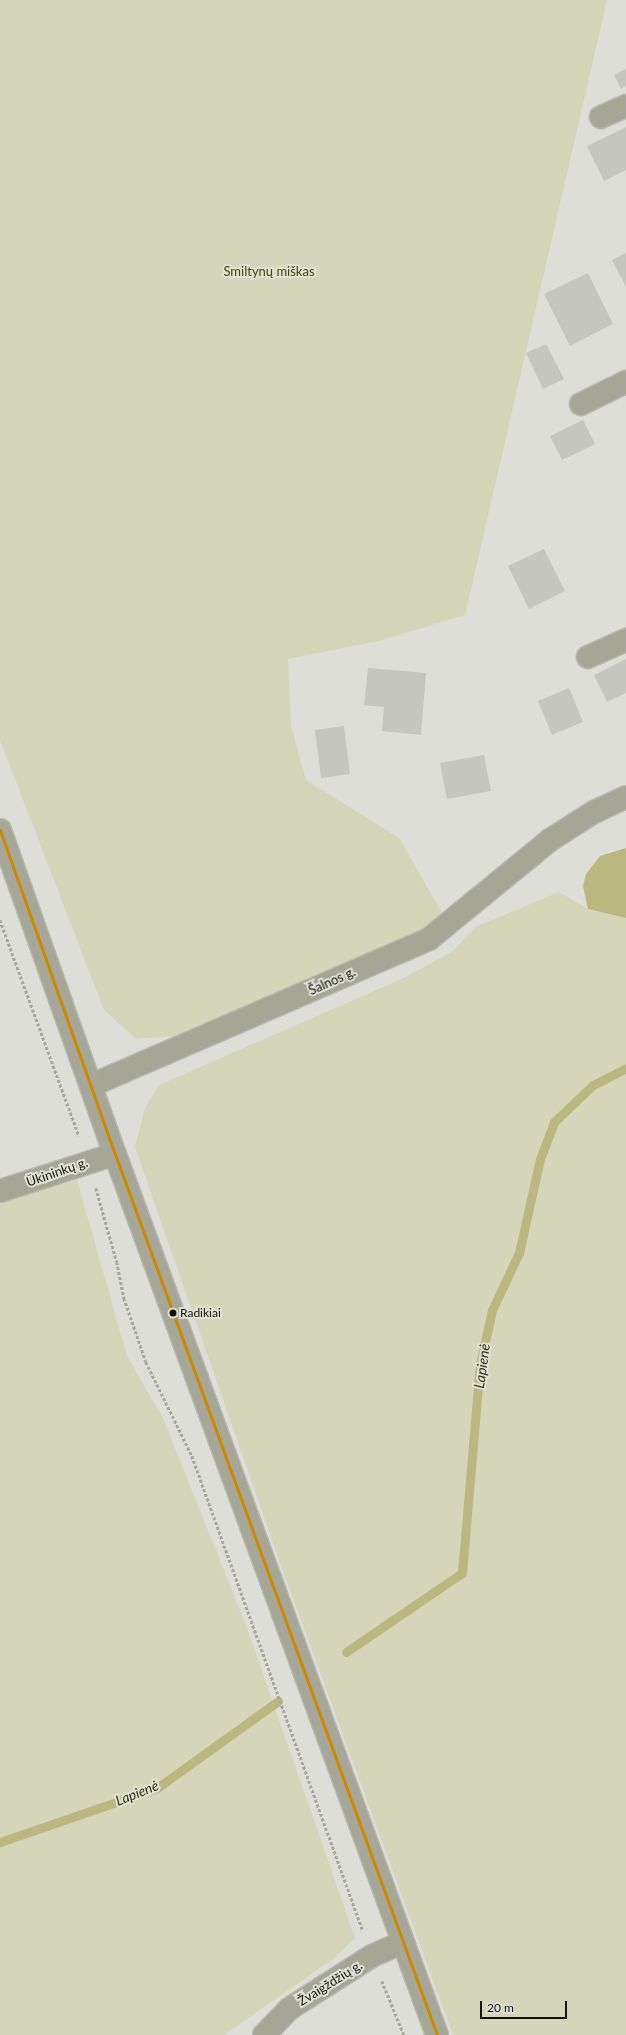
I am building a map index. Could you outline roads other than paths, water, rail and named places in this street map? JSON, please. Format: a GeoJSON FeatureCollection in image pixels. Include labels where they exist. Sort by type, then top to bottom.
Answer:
{"type":"FeatureCollection","features":[{"type":"Feature","properties":{"kind":"main road"},"geometry":{"type":"LineString","coordinates":[[0,830],[115,1154],[436,2035]]}},
{"type":"Feature","properties":{"kind":"street"},"geometry":{"type":"LineString","coordinates":[[601,117],[626,106]]}},
{"type":"Feature","properties":{"kind":"street"},"geometry":{"type":"LineString","coordinates":[[581,404],[626,382]]}},
{"type":"Feature","properties":{"kind":"street"},"geometry":{"type":"LineString","coordinates":[[588,657],[626,640]]}},
{"type":"Feature","properties":{"kind":"street","name":"Šalnos g."},"geometry":{"type":"LineString","coordinates":[[92,1086],[429,939],[550,840],[594,812],[626,797]]}},
{"type":"Feature","properties":{"kind":"street","name":"Ūkininkų g."},"geometry":{"type":"LineString","coordinates":[[0,1192],[115,1154]]}},
{"type":"Feature","properties":{"kind":"street","name":"Žvaigždžių g."},"geometry":{"type":"LineString","coordinates":[[264,2035],[289,2009],[372,1956],[403,1942]]}},
{"type":"Feature","properties":{"kind":"waterway","name":"Lapienė"},"geometry":{"type":"LineString","coordinates":[[346,1652],[462,1573],[480,1365],[492,1310],[519,1253],[540,1159],[554,1122],[593,1085],[626,1068]]}},
{"type":"Feature","properties":{"kind":"waterway","name":"Lapienė"},"geometry":{"type":"LineString","coordinates":[[0,1842],[157,1788],[278,1701]]}},
{"type":"Feature","properties":{"kind":"place","name":"Radikiai"},"geometry":{"type":"Point","coordinates":[173,1313]}},
{"type":"Feature","properties":{"kind":"park label","name":"Smiltynų miškas"},"geometry":{"type":"Point","coordinates":[269,271]}}]}
